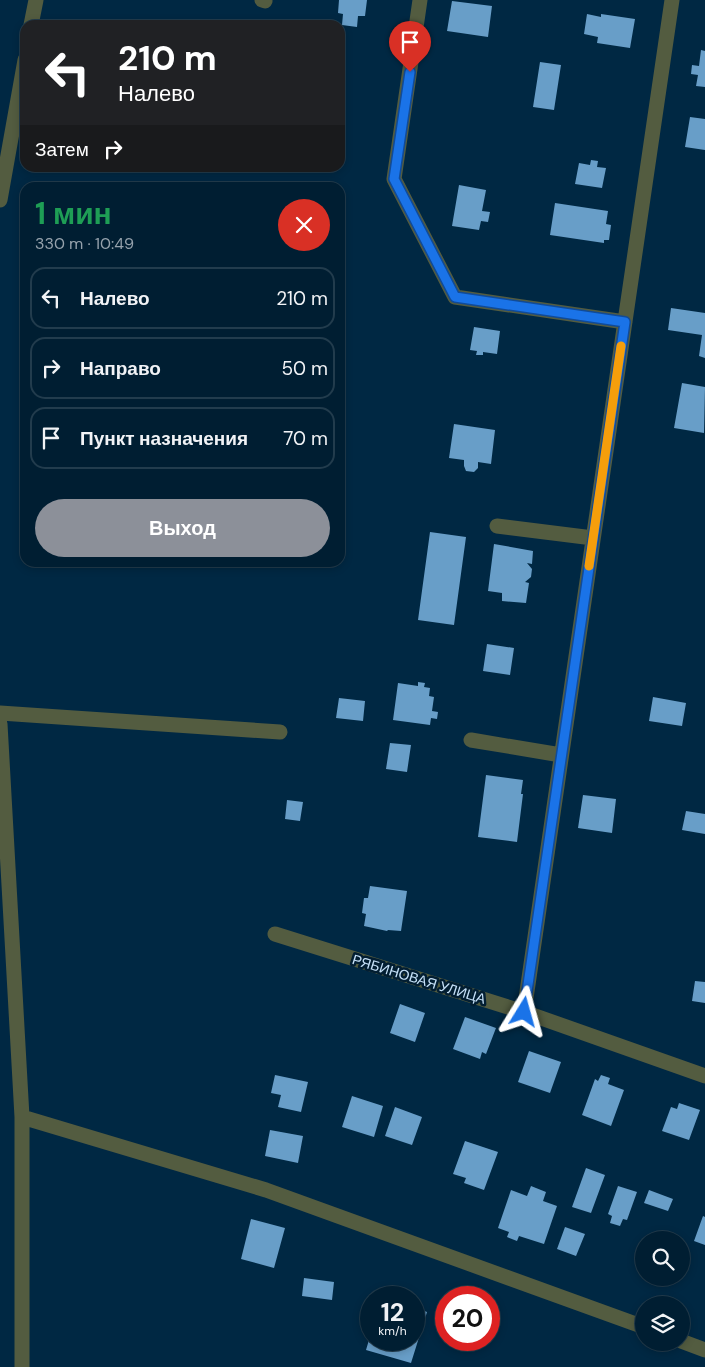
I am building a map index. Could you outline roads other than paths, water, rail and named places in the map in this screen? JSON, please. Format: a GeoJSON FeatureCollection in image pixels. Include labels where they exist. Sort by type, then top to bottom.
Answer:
{"type":"FeatureCollection","features":[{"type":"Feature","properties":{"kind":"street"},"geometry":{"type":"LineString","coordinates":[[32,20],[36,0]]}},
{"type":"Feature","properties":{"kind":"street"},"geometry":{"type":"LineString","coordinates":[[420,0],[394,179],[455,297],[625,322]]}},
{"type":"Feature","properties":{"kind":"street"},"geometry":{"type":"LineString","coordinates":[[524,1012],[672,0]]}},
{"type":"Feature","properties":{"kind":"street"},"geometry":{"type":"LineString","coordinates":[[0,200],[20,88]]}},
{"type":"Feature","properties":{"kind":"street"},"geometry":{"type":"LineString","coordinates":[[497,526],[593,538]]}},
{"type":"Feature","properties":{"kind":"street"},"geometry":{"type":"LineString","coordinates":[[0,713],[280,732]]}},
{"type":"Feature","properties":{"kind":"street"},"geometry":{"type":"LineString","coordinates":[[0,724],[22,1117],[22,1367]]}},
{"type":"Feature","properties":{"kind":"street"},"geometry":{"type":"LineString","coordinates":[[471,740],[561,755]]}},
{"type":"Feature","properties":{"kind":"street","name":"РЯБИНОВАЯ УЛИЦА"},"geometry":{"type":"LineString","coordinates":[[275,934],[524,1012],[705,1076]]}},
{"type":"Feature","properties":{"kind":"street"},"geometry":{"type":"LineString","coordinates":[[22,1117],[266,1190],[635,1324]]}},
{"type":"Feature","properties":{"kind":"street"},"geometry":{"type":"LineString","coordinates":[[690,1344],[705,1350]]}}]}
